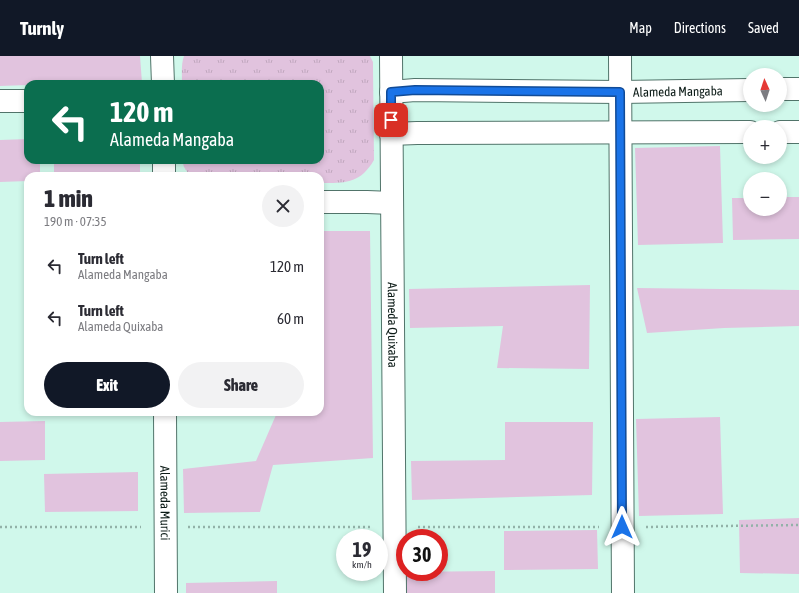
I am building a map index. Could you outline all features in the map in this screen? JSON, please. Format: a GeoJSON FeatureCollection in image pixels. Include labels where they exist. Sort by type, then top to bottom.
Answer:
{"type":"FeatureCollection","features":[{"type":"Feature","properties":{"kind":"street"},"geometry":{"type":"LineString","coordinates":[[162,56],[163,80]]}},
{"type":"Feature","properties":{"kind":"street","name":"Alameda Quixaba"},"geometry":{"type":"LineString","coordinates":[[391,56],[395,593]]}},
{"type":"Feature","properties":{"kind":"street"},"geometry":{"type":"LineString","coordinates":[[620,56],[623,593]]}},
{"type":"Feature","properties":{"kind":"street"},"geometry":{"type":"LineString","coordinates":[[787,89],[799,89]]}},
{"type":"Feature","properties":{"kind":"street","name":"Alameda Mangaba"},"geometry":{"type":"LineString","coordinates":[[391,92],[423,90],[620,92],[743,90]]}},
{"type":"Feature","properties":{"kind":"street"},"geometry":{"type":"LineString","coordinates":[[0,101],[24,101]]}},
{"type":"Feature","properties":{"kind":"street"},"geometry":{"type":"LineString","coordinates":[[391,134],[743,132]]}},
{"type":"Feature","properties":{"kind":"street"},"geometry":{"type":"LineString","coordinates":[[787,132],[799,132]]}},
{"type":"Feature","properties":{"kind":"street"},"geometry":{"type":"LineString","coordinates":[[324,202],[392,203]]}},
{"type":"Feature","properties":{"kind":"street","name":"Alameda Murici"},"geometry":{"type":"LineString","coordinates":[[165,416],[166,593]]}},
{"type":"Feature","properties":{"kind":"green space"},"geometry":{"type":"Polygon","coordinates":[[[0,56],[140,56],[142,80],[24,80],[24,85],[0,86],[0,56]]]}},
{"type":"Feature","properties":{"kind":"green space"},"geometry":{"type":"Polygon","coordinates":[[[184,56],[370,56],[373,62],[374,160],[369,168],[357,178],[337,183],[324,183],[324,172],[187,172],[183,164],[324,164],[324,80],[182,80],[184,56]]]}},
{"type":"Feature","properties":{"kind":"green space"},"geometry":{"type":"Polygon","coordinates":[[[24,139],[24,164],[40,164],[40,172],[24,172],[24,181],[0,182],[0,140],[24,139]]]}},
{"type":"Feature","properties":{"kind":"green space"},"geometry":{"type":"Polygon","coordinates":[[[720,146],[723,243],[638,245],[635,148],[720,146]]]}},
{"type":"Feature","properties":{"kind":"green space"},"geometry":{"type":"Polygon","coordinates":[[[54,164],[140,164],[140,172],[54,172],[54,164]]]}},
{"type":"Feature","properties":{"kind":"green space"},"geometry":{"type":"Polygon","coordinates":[[[787,197],[799,197],[799,239],[733,240],[732,198],[743,198],[743,216],[787,216],[787,197]]]}},
{"type":"Feature","properties":{"kind":"green space"},"geometry":{"type":"Polygon","coordinates":[[[324,231],[370,231],[373,458],[273,465],[260,512],[184,513],[183,469],[256,461],[275,416],[324,416],[324,231]]]}},
{"type":"Feature","properties":{"kind":"green space"},"geometry":{"type":"Polygon","coordinates":[[[590,285],[589,369],[497,368],[503,326],[410,328],[409,289],[590,285]]]}},
{"type":"Feature","properties":{"kind":"green space"},"geometry":{"type":"Polygon","coordinates":[[[637,288],[799,290],[799,326],[724,328],[647,333],[637,288]]]}},
{"type":"Feature","properties":{"kind":"green space"},"geometry":{"type":"Polygon","coordinates":[[[720,417],[723,514],[639,516],[636,419],[720,417]]]}},
{"type":"Feature","properties":{"kind":"green space"},"geometry":{"type":"Polygon","coordinates":[[[45,421],[45,460],[0,461],[0,422],[45,421]]]}},
{"type":"Feature","properties":{"kind":"green space"},"geometry":{"type":"Polygon","coordinates":[[[505,422],[593,422],[592,495],[412,500],[411,461],[505,460],[505,422]]]}},
{"type":"Feature","properties":{"kind":"green space"},"geometry":{"type":"Polygon","coordinates":[[[138,472],[138,511],[45,512],[44,474],[138,472]]]}},
{"type":"Feature","properties":{"kind":"green space"},"geometry":{"type":"Polygon","coordinates":[[[799,518],[799,574],[740,573],[739,520],[799,518]]]}},
{"type":"Feature","properties":{"kind":"green space"},"geometry":{"type":"Polygon","coordinates":[[[597,530],[598,569],[504,570],[504,531],[597,530]]]}},
{"type":"Feature","properties":{"kind":"green space"},"geometry":{"type":"Polygon","coordinates":[[[495,571],[495,593],[402,593],[401,581],[448,581],[448,572],[495,571]]]}},
{"type":"Feature","properties":{"kind":"green space"},"geometry":{"type":"Polygon","coordinates":[[[277,581],[277,593],[186,593],[186,583],[277,581]]]}},
{"type":"Feature","properties":{"kind":"route"},"geometry":{"type":"LineString","coordinates":[[391,120],[391,92],[415,90],[620,92],[622,527]]}}]}
